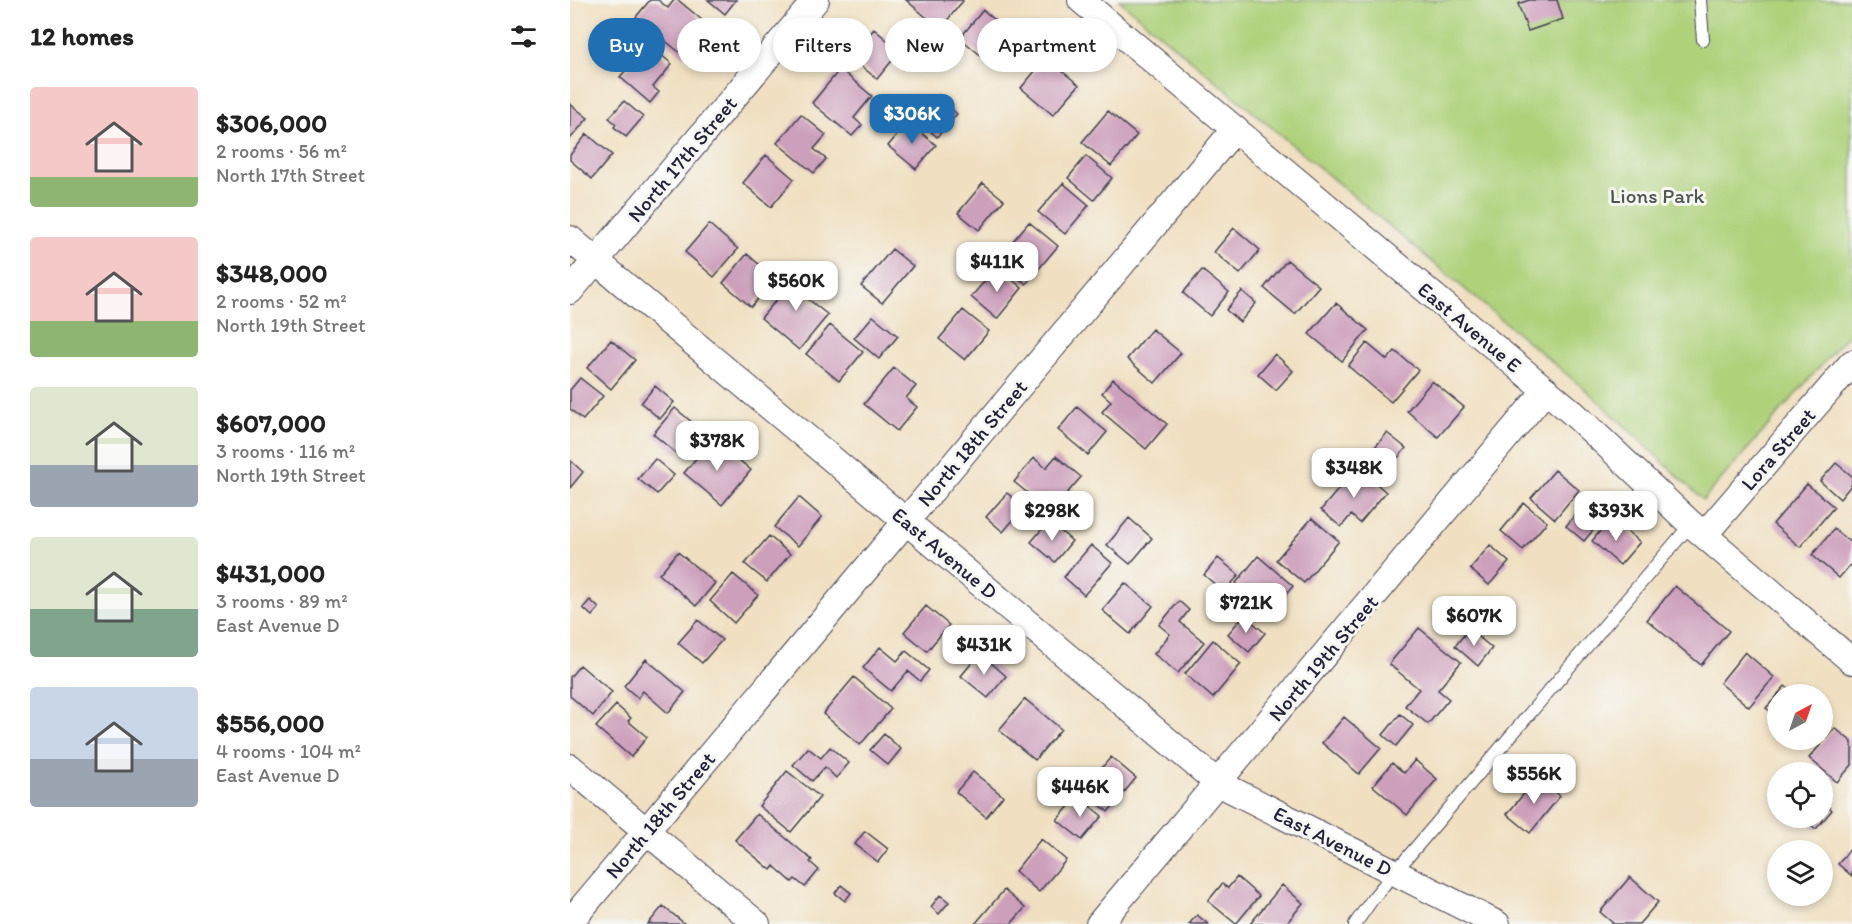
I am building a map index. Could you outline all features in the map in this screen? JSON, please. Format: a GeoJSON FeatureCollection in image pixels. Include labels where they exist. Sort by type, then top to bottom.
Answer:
{"type":"FeatureCollection","features":[{"type":"Feature","properties":{"kind":"street","name":"North 17th Street"},"geometry":{"type":"LineString","coordinates":[[570,291],[816,0]]}},
{"type":"Feature","properties":{"kind":"street","name":"East Avenue E"},"geometry":{"type":"LineString","coordinates":[[1082,0],[1546,390],[1697,530],[1852,661]]}},
{"type":"Feature","properties":{"kind":"street","name":"North 18th Street"},"geometry":{"type":"LineString","coordinates":[[570,922],[1235,129]]}},
{"type":"Feature","properties":{"kind":"street","name":"East Avenue D"},"geometry":{"type":"LineString","coordinates":[[570,239],[1218,783],[1497,924]]}},
{"type":"Feature","properties":{"kind":"street","name":"Lora Street"},"geometry":{"type":"LineString","coordinates":[[1697,530],[1852,363]]}},
{"type":"Feature","properties":{"kind":"street","name":"North 19th Street"},"geometry":{"type":"LineString","coordinates":[[1099,924],[1546,390]]}},
{"type":"Feature","properties":{"kind":"street"},"geometry":{"type":"LineString","coordinates":[[570,767],[757,924]]}},
{"type":"Feature","properties":{"kind":"lane"},"geometry":{"type":"LineString","coordinates":[[1700,0],[1703,40]]}},
{"type":"Feature","properties":{"kind":"lane"},"geometry":{"type":"LineString","coordinates":[[1355,924],[1395,872],[1697,530]]}},
{"type":"Feature","properties":{"kind":"green space","name":"Lions Park"},"geometry":{"type":"Polygon","coordinates":[[[1119,0],[1852,0],[1852,330],[1703,500],[1594,397],[1119,0]]]}},
{"type":"Feature","properties":{"kind":"building"},"geometry":{"type":"Polygon","coordinates":[[[650,0],[658,0],[668,8],[674,0],[678,0],[700,18],[677,18],[677,50],[665,41],[665,18],[636,17],[650,0]]]}},
{"type":"Feature","properties":{"kind":"building"},"geometry":{"type":"Polygon","coordinates":[[[708,0],[736,0],[725,14],[708,0]]]}},
{"type":"Feature","properties":{"kind":"building"},"geometry":{"type":"Polygon","coordinates":[[[906,0],[963,1],[949,18],[927,18],[906,0]]]}},
{"type":"Feature","properties":{"kind":"building"},"geometry":{"type":"Polygon","coordinates":[[[1529,0],[1557,0],[1563,19],[1528,31],[1518,4],[1529,0]]]}},
{"type":"Feature","properties":{"kind":"building"},"geometry":{"type":"Polygon","coordinates":[[[983,10],[993,18],[977,18],[977,52],[965,42],[965,32],[983,10]]]}},
{"type":"Feature","properties":{"kind":"building"},"geometry":{"type":"Polygon","coordinates":[[[873,30],[885,38],[885,69],[877,79],[868,72],[873,72],[873,30]]]}},
{"type":"Feature","properties":{"kind":"building"},"geometry":{"type":"Polygon","coordinates":[[[665,58],[672,64],[653,87],[659,92],[650,103],[620,77],[624,72],[665,72],[665,58]]]}},
{"type":"Feature","properties":{"kind":"building"},"geometry":{"type":"Polygon","coordinates":[[[838,72],[844,72],[872,96],[854,118],[862,125],[852,136],[812,103],[838,72]]]}},
{"type":"Feature","properties":{"kind":"building"},"geometry":{"type":"Polygon","coordinates":[[[1034,72],[1063,72],[1079,85],[1053,115],[1021,88],[1034,72]]]}},
{"type":"Feature","properties":{"kind":"building"},"geometry":{"type":"Polygon","coordinates":[[[936,96],[957,114],[937,137],[916,119],[936,96]]]}},
{"type":"Feature","properties":{"kind":"building"},"geometry":{"type":"Polygon","coordinates":[[[624,101],[643,117],[626,137],[614,127],[616,124],[609,118],[624,101]]]}},
{"type":"Feature","properties":{"kind":"building"},"geometry":{"type":"Polygon","coordinates":[[[570,104],[588,118],[570,139],[570,104]]]}},
{"type":"Feature","properties":{"kind":"building"},"geometry":{"type":"Polygon","coordinates":[[[1108,111],[1137,135],[1111,166],[1082,142],[1108,111]]]}},
{"type":"Feature","properties":{"kind":"building"},"geometry":{"type":"Polygon","coordinates":[[[801,114],[826,135],[814,149],[826,159],[814,173],[777,143],[801,114]]]}},
{"type":"Feature","properties":{"kind":"building"},"geometry":{"type":"Polygon","coordinates":[[[908,122],[936,145],[916,169],[888,146],[908,122]]]}},
{"type":"Feature","properties":{"kind":"building"},"geometry":{"type":"Polygon","coordinates":[[[587,134],[612,155],[592,179],[570,160],[570,155],[587,134]]]}},
{"type":"Feature","properties":{"kind":"building"},"geometry":{"type":"Polygon","coordinates":[[[766,155],[794,179],[771,207],[743,183],[766,155]]]}},
{"type":"Feature","properties":{"kind":"building"},"geometry":{"type":"Polygon","coordinates":[[[1086,156],[1112,178],[1094,200],[1068,178],[1086,156]]]}},
{"type":"Feature","properties":{"kind":"building"},"geometry":{"type":"Polygon","coordinates":[[[983,183],[1004,200],[979,230],[958,213],[983,183]]]}},
{"type":"Feature","properties":{"kind":"building"},"geometry":{"type":"Polygon","coordinates":[[[1063,183],[1089,205],[1065,234],[1038,212],[1063,183]]]}},
{"type":"Feature","properties":{"kind":"building"},"geometry":{"type":"Polygon","coordinates":[[[1029,222],[1058,246],[1026,284],[997,260],[1029,222]]]}},
{"type":"Feature","properties":{"kind":"building"},"geometry":{"type":"Polygon","coordinates":[[[709,224],[738,249],[714,277],[685,252],[709,224]]]}},
{"type":"Feature","properties":{"kind":"building"},"geometry":{"type":"Polygon","coordinates":[[[1234,228],[1260,250],[1240,274],[1214,252],[1234,228]]]}},
{"type":"Feature","properties":{"kind":"building"},"geometry":{"type":"Polygon","coordinates":[[[892,249],[913,266],[882,303],[861,286],[892,249]]]}},
{"type":"Feature","properties":{"kind":"building"},"geometry":{"type":"Polygon","coordinates":[[[747,254],[775,278],[751,307],[723,283],[747,254]]]}},
{"type":"Feature","properties":{"kind":"building"},"geometry":{"type":"Polygon","coordinates":[[[1287,260],[1319,286],[1295,314],[1264,288],[1287,260]]]}},
{"type":"Feature","properties":{"kind":"building"},"geometry":{"type":"Polygon","coordinates":[[[997,267],[1022,288],[997,319],[971,297],[997,267]]]}},
{"type":"Feature","properties":{"kind":"building"},"geometry":{"type":"Polygon","coordinates":[[[1202,270],[1229,292],[1210,316],[1183,293],[1202,270]]]}},
{"type":"Feature","properties":{"kind":"building"},"geometry":{"type":"Polygon","coordinates":[[[800,272],[818,287],[808,299],[828,315],[799,350],[761,318],[800,272]]]}},
{"type":"Feature","properties":{"kind":"building"},"geometry":{"type":"Polygon","coordinates":[[[1242,291],[1256,303],[1240,322],[1226,310],[1242,291]]]}},
{"type":"Feature","properties":{"kind":"building"},"geometry":{"type":"Polygon","coordinates":[[[1336,303],[1368,330],[1342,361],[1309,334],[1336,303]]]}},
{"type":"Feature","properties":{"kind":"building"},"geometry":{"type":"Polygon","coordinates":[[[963,310],[989,331],[965,360],[939,339],[963,310]]]}},
{"type":"Feature","properties":{"kind":"building"},"geometry":{"type":"Polygon","coordinates":[[[873,316],[898,336],[879,359],[854,338],[873,316]]]}},
{"type":"Feature","properties":{"kind":"building"},"geometry":{"type":"Polygon","coordinates":[[[830,325],[863,352],[839,381],[806,354],[830,325]]]}},
{"type":"Feature","properties":{"kind":"building"},"geometry":{"type":"Polygon","coordinates":[[[1152,329],[1181,353],[1155,383],[1127,359],[1152,329]]]}},
{"type":"Feature","properties":{"kind":"building"},"geometry":{"type":"Polygon","coordinates":[[[611,340],[635,360],[611,389],[587,368],[611,340]]]}},
{"type":"Feature","properties":{"kind":"building"},"geometry":{"type":"Polygon","coordinates":[[[1367,343],[1387,360],[1395,351],[1418,370],[1391,402],[1348,366],[1367,343]]]}},
{"type":"Feature","properties":{"kind":"building"},"geometry":{"type":"Polygon","coordinates":[[[1275,354],[1293,371],[1276,390],[1258,374],[1275,354]]]}},
{"type":"Feature","properties":{"kind":"building"},"geometry":{"type":"Polygon","coordinates":[[[894,368],[916,386],[906,398],[917,407],[897,431],[864,404],[894,368]]]}},
{"type":"Feature","properties":{"kind":"building"},"geometry":{"type":"Polygon","coordinates":[[[580,378],[603,396],[583,420],[570,409],[570,390],[580,378]]]}},
{"type":"Feature","properties":{"kind":"building"},"geometry":{"type":"Polygon","coordinates":[[[1113,379],[1167,424],[1146,449],[1102,412],[1111,401],[1102,393],[1113,379]]]}},
{"type":"Feature","properties":{"kind":"building"},"geometry":{"type":"Polygon","coordinates":[[[1432,381],[1464,407],[1438,437],[1407,411],[1432,381]]]}},
{"type":"Feature","properties":{"kind":"building"},"geometry":{"type":"Polygon","coordinates":[[[655,386],[674,402],[660,419],[641,403],[655,386]]]}},
{"type":"Feature","properties":{"kind":"building"},"geometry":{"type":"Polygon","coordinates":[[[1077,407],[1107,432],[1088,455],[1058,430],[1077,407]]]}},
{"type":"Feature","properties":{"kind":"building"},"geometry":{"type":"Polygon","coordinates":[[[675,408],[699,428],[677,454],[653,434],[675,408]]]}},
{"type":"Feature","properties":{"kind":"building"},"geometry":{"type":"Polygon","coordinates":[[[1387,433],[1406,448],[1383,476],[1364,460],[1387,433]]]}},
{"type":"Feature","properties":{"kind":"building"},"geometry":{"type":"Polygon","coordinates":[[[713,438],[751,470],[722,505],[684,473],[713,438]]]}},
{"type":"Feature","properties":{"kind":"building"},"geometry":{"type":"Polygon","coordinates":[[[1056,456],[1081,477],[1051,512],[1014,482],[1034,458],[1046,468],[1056,456]]]}},
{"type":"Feature","properties":{"kind":"building"},"geometry":{"type":"Polygon","coordinates":[[[655,459],[674,475],[657,494],[638,479],[655,459]]]}},
{"type":"Feature","properties":{"kind":"building"},"geometry":{"type":"Polygon","coordinates":[[[570,460],[583,472],[570,488],[570,460]]]}},
{"type":"Feature","properties":{"kind":"building"},"geometry":{"type":"Polygon","coordinates":[[[1836,463],[1852,476],[1852,484],[1840,499],[1820,481],[1836,463]]]}},
{"type":"Feature","properties":{"kind":"building"},"geometry":{"type":"Polygon","coordinates":[[[1357,467],[1386,492],[1360,523],[1351,515],[1341,527],[1321,510],[1357,467]]]}},
{"type":"Feature","properties":{"kind":"building"},"geometry":{"type":"Polygon","coordinates":[[[1555,470],[1579,490],[1555,519],[1531,498],[1555,470]]]}},
{"type":"Feature","properties":{"kind":"building"},"geometry":{"type":"Polygon","coordinates":[[[1807,484],[1834,507],[1800,547],[1773,524],[1807,484]]]}},
{"type":"Feature","properties":{"kind":"building"},"geometry":{"type":"Polygon","coordinates":[[[1007,493],[1024,507],[1003,532],[986,517],[1007,493]]]}},
{"type":"Feature","properties":{"kind":"building"},"geometry":{"type":"Polygon","coordinates":[[[799,497],[822,517],[798,546],[774,527],[799,497]]]}},
{"type":"Feature","properties":{"kind":"building"},"geometry":{"type":"Polygon","coordinates":[[[1524,503],[1547,522],[1523,550],[1501,531],[1524,503]]]}},
{"type":"Feature","properties":{"kind":"building"},"geometry":{"type":"Polygon","coordinates":[[[1583,506],[1601,521],[1584,541],[1566,526],[1583,506]]]}},
{"type":"Feature","properties":{"kind":"building"},"geometry":{"type":"Polygon","coordinates":[[[1129,518],[1152,538],[1130,564],[1107,545],[1129,518]]]}},
{"type":"Feature","properties":{"kind":"building"},"geometry":{"type":"Polygon","coordinates":[[[1312,518],[1339,541],[1304,583],[1276,560],[1312,518]]]}},
{"type":"Feature","properties":{"kind":"building"},"geometry":{"type":"Polygon","coordinates":[[[1611,518],[1640,542],[1620,565],[1592,541],[1611,518]]]}},
{"type":"Feature","properties":{"kind":"building"},"geometry":{"type":"Polygon","coordinates":[[[1049,521],[1072,541],[1055,562],[1031,542],[1049,521]]]}},
{"type":"Feature","properties":{"kind":"building"},"geometry":{"type":"Polygon","coordinates":[[[1834,529],[1852,544],[1852,563],[1839,578],[1812,555],[1834,529]]]}},
{"type":"Feature","properties":{"kind":"building"},"geometry":{"type":"Polygon","coordinates":[[[769,536],[790,554],[767,582],[745,564],[769,536]]]}},
{"type":"Feature","properties":{"kind":"building"},"geometry":{"type":"Polygon","coordinates":[[[1091,545],[1112,563],[1084,595],[1064,577],[1091,545]]]}},
{"type":"Feature","properties":{"kind":"building"},"geometry":{"type":"Polygon","coordinates":[[[1490,545],[1509,562],[1489,585],[1470,569],[1490,545]]]}},
{"type":"Feature","properties":{"kind":"building"},"geometry":{"type":"Polygon","coordinates":[[[678,552],[715,583],[696,606],[659,574],[678,552]]]}},
{"type":"Feature","properties":{"kind":"building"},"geometry":{"type":"Polygon","coordinates":[[[1258,556],[1293,586],[1271,612],[1236,583],[1258,556]]]}},
{"type":"Feature","properties":{"kind":"building"},"geometry":{"type":"Polygon","coordinates":[[[1218,558],[1239,575],[1224,592],[1204,575],[1218,558]]]}},
{"type":"Feature","properties":{"kind":"building"},"geometry":{"type":"Polygon","coordinates":[[[733,574],[758,595],[734,623],[710,601],[733,574]]]}},
{"type":"Feature","properties":{"kind":"building"},"geometry":{"type":"Polygon","coordinates":[[[1125,583],[1153,606],[1130,634],[1102,610],[1125,583]]]}},
{"type":"Feature","properties":{"kind":"building"},"geometry":{"type":"Polygon","coordinates":[[[1675,586],[1729,631],[1701,665],[1647,620],[1675,586]]]}},
{"type":"Feature","properties":{"kind":"building"},"geometry":{"type":"Polygon","coordinates":[[[590,600],[599,608],[592,616],[583,608],[590,600]]]}},
{"type":"Feature","properties":{"kind":"building"},"geometry":{"type":"Polygon","coordinates":[[[1179,601],[1189,610],[1180,622],[1204,642],[1178,673],[1154,654],[1170,634],[1159,625],[1179,601]]]}},
{"type":"Feature","properties":{"kind":"building"},"geometry":{"type":"Polygon","coordinates":[[[1445,601],[1457,607],[1452,617],[1440,612],[1445,601]]]}},
{"type":"Feature","properties":{"kind":"building"},"geometry":{"type":"Polygon","coordinates":[[[926,606],[949,625],[927,651],[904,632],[926,606]]]}},
{"type":"Feature","properties":{"kind":"building"},"geometry":{"type":"Polygon","coordinates":[[[1244,615],[1265,633],[1249,652],[1228,634],[1244,615]]]}},
{"type":"Feature","properties":{"kind":"building"},"geometry":{"type":"Polygon","coordinates":[[[698,620],[722,640],[702,663],[678,643],[698,620]]]}},
{"type":"Feature","properties":{"kind":"building"},"geometry":{"type":"Polygon","coordinates":[[[1419,628],[1461,662],[1438,690],[1449,699],[1428,724],[1405,706],[1419,689],[1389,664],[1419,628]]]}},
{"type":"Feature","properties":{"kind":"building"},"geometry":{"type":"Polygon","coordinates":[[[1469,629],[1492,648],[1478,666],[1455,646],[1469,629]]]}},
{"type":"Feature","properties":{"kind":"building"},"geometry":{"type":"Polygon","coordinates":[[[1213,640],[1241,664],[1213,698],[1185,674],[1213,640]]]}},
{"type":"Feature","properties":{"kind":"building"},"geometry":{"type":"Polygon","coordinates":[[[880,647],[897,661],[906,651],[929,670],[920,681],[908,671],[891,691],[863,668],[880,647]]]}},
{"type":"Feature","properties":{"kind":"building"},"geometry":{"type":"Polygon","coordinates":[[[1745,652],[1774,677],[1749,707],[1720,683],[1745,652]]]}},
{"type":"Feature","properties":{"kind":"building"},"geometry":{"type":"Polygon","coordinates":[[[980,653],[1006,676],[988,698],[961,676],[980,653]]]}},
{"type":"Feature","properties":{"kind":"building"},"geometry":{"type":"Polygon","coordinates":[[[646,659],[685,692],[668,713],[643,691],[638,698],[624,686],[646,659]]]}},
{"type":"Feature","properties":{"kind":"building"},"geometry":{"type":"Polygon","coordinates":[[[580,665],[612,692],[593,716],[570,696],[570,677],[580,665]]]}},
{"type":"Feature","properties":{"kind":"building"},"geometry":{"type":"Polygon","coordinates":[[[854,677],[891,709],[860,745],[823,714],[854,677]]]}},
{"type":"Feature","properties":{"kind":"building"},"geometry":{"type":"Polygon","coordinates":[[[1025,699],[1061,729],[1035,760],[999,730],[1025,699]]]}},
{"type":"Feature","properties":{"kind":"building"},"geometry":{"type":"Polygon","coordinates":[[[616,705],[631,718],[628,721],[647,737],[631,757],[596,727],[616,705]]]}},
{"type":"Feature","properties":{"kind":"building"},"geometry":{"type":"Polygon","coordinates":[[[1400,714],[1413,725],[1396,746],[1383,735],[1400,714]]]}},
{"type":"Feature","properties":{"kind":"building"},"geometry":{"type":"Polygon","coordinates":[[[1344,717],[1381,748],[1359,774],[1322,743],[1344,717]]]}},
{"type":"Feature","properties":{"kind":"building"},"geometry":{"type":"Polygon","coordinates":[[[1835,728],[1852,742],[1852,765],[1837,782],[1833,779],[1833,762],[1814,762],[1809,758],[1816,750],[1833,750],[1835,728]]]}},
{"type":"Feature","properties":{"kind":"building"},"geometry":{"type":"Polygon","coordinates":[[[884,734],[901,749],[888,765],[870,750],[884,734]]]}},
{"type":"Feature","properties":{"kind":"building"},"geometry":{"type":"Polygon","coordinates":[[[830,747],[849,763],[836,778],[825,767],[812,781],[793,765],[808,748],[821,758],[830,747]]]}},
{"type":"Feature","properties":{"kind":"building"},"geometry":{"type":"Polygon","coordinates":[[[1111,757],[1136,778],[1108,812],[1083,790],[1111,757]]]}},
{"type":"Feature","properties":{"kind":"building"},"geometry":{"type":"Polygon","coordinates":[[[1415,760],[1437,779],[1407,815],[1373,786],[1392,763],[1404,773],[1415,760]]]}},
{"type":"Feature","properties":{"kind":"building"},"geometry":{"type":"Polygon","coordinates":[[[787,771],[820,797],[791,832],[759,806],[787,771]]]}},
{"type":"Feature","properties":{"kind":"building"},"geometry":{"type":"Polygon","coordinates":[[[973,772],[1003,796],[986,817],[956,792],[973,772]]]}},
{"type":"Feature","properties":{"kind":"building"},"geometry":{"type":"Polygon","coordinates":[[[1538,777],[1560,796],[1530,833],[1507,814],[1538,777]]]}},
{"type":"Feature","properties":{"kind":"building"},"geometry":{"type":"Polygon","coordinates":[[[1078,796],[1102,816],[1082,840],[1057,820],[1078,796]]]}},
{"type":"Feature","properties":{"kind":"building"},"geometry":{"type":"Polygon","coordinates":[[[757,814],[812,860],[810,862],[819,870],[805,887],[795,879],[792,882],[774,866],[771,870],[735,840],[757,814]]]}},
{"type":"Feature","properties":{"kind":"building"},"geometry":{"type":"Polygon","coordinates":[[[865,831],[888,849],[878,862],[855,844],[865,831]]]}},
{"type":"Feature","properties":{"kind":"building"},"geometry":{"type":"Polygon","coordinates":[[[1041,839],[1066,860],[1039,892],[1015,871],[1041,839]]]}},
{"type":"Feature","properties":{"kind":"building"},"geometry":{"type":"Polygon","coordinates":[[[1852,847],[1852,876],[1838,864],[1852,847]]]}},
{"type":"Feature","properties":{"kind":"building"},"geometry":{"type":"Polygon","coordinates":[[[1237,877],[1259,896],[1236,924],[1208,901],[1222,884],[1228,888],[1237,877]]]}},
{"type":"Feature","properties":{"kind":"building"},"geometry":{"type":"Polygon","coordinates":[[[1630,877],[1658,902],[1639,924],[1614,924],[1600,912],[1630,877]]]}},
{"type":"Feature","properties":{"kind":"building"},"geometry":{"type":"Polygon","coordinates":[[[841,885],[851,893],[845,901],[835,893],[841,885]]]}},
{"type":"Feature","properties":{"kind":"building"},"geometry":{"type":"Polygon","coordinates":[[[1282,885],[1303,903],[1286,924],[1250,924],[1282,885]]]}},
{"type":"Feature","properties":{"kind":"building"},"geometry":{"type":"Polygon","coordinates":[[[1004,890],[1025,908],[1011,924],[975,924],[1004,890]]]}},
{"type":"Feature","properties":{"kind":"building"},"geometry":{"type":"Polygon","coordinates":[[[940,895],[949,902],[939,914],[931,907],[940,895]]]}},
{"type":"Feature","properties":{"kind":"building"},"geometry":{"type":"Polygon","coordinates":[[[663,906],[685,924],[648,924],[663,906]]]}},
{"type":"Feature","properties":{"kind":"building"},"geometry":{"type":"Polygon","coordinates":[[[1197,915],[1208,924],[1189,924],[1197,915]]]}}]}
